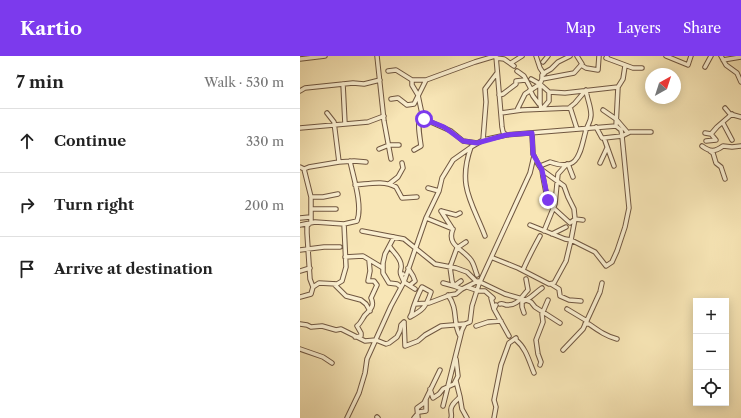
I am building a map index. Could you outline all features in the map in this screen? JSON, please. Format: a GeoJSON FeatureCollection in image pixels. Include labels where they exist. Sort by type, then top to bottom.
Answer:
{"type":"FeatureCollection","features":[{"type":"Feature","properties":{"kind":"street"},"geometry":{"type":"LineString","coordinates":[[300,59],[325,56]]}},
{"type":"Feature","properties":{"kind":"street"},"geometry":{"type":"LineString","coordinates":[[378,56],[384,116],[391,159]]}},
{"type":"Feature","properties":{"kind":"street"},"geometry":{"type":"LineString","coordinates":[[388,71],[396,70],[412,80],[426,80],[475,62],[496,57],[505,58],[513,64],[522,56]]}},
{"type":"Feature","properties":{"kind":"street"},"geometry":{"type":"LineString","coordinates":[[536,56],[540,68],[544,74]]}},
{"type":"Feature","properties":{"kind":"street"},"geometry":{"type":"LineString","coordinates":[[543,62],[548,56]]}},
{"type":"Feature","properties":{"kind":"street"},"geometry":{"type":"LineString","coordinates":[[563,56],[569,57]]}},
{"type":"Feature","properties":{"kind":"street"},"geometry":{"type":"LineString","coordinates":[[577,56],[582,64],[581,65],[586,68],[598,70],[599,56]]}},
{"type":"Feature","properties":{"kind":"street"},"geometry":{"type":"LineString","coordinates":[[607,56],[606,58],[625,66],[642,68]]}},
{"type":"Feature","properties":{"kind":"street"},"geometry":{"type":"LineString","coordinates":[[666,56],[688,65],[691,56]]}},
{"type":"Feature","properties":{"kind":"street"},"geometry":{"type":"LineString","coordinates":[[705,67],[711,56]]}},
{"type":"Feature","properties":{"kind":"street"},"geometry":{"type":"LineString","coordinates":[[741,56],[722,58],[726,65],[736,71],[741,82]]}},
{"type":"Feature","properties":{"kind":"street"},"geometry":{"type":"LineString","coordinates":[[496,57],[496,73],[502,127],[503,132],[506,135]]}},
{"type":"Feature","properties":{"kind":"street"},"geometry":{"type":"LineString","coordinates":[[541,107],[540,84],[544,74],[558,62],[569,57]]}},
{"type":"Feature","properties":{"kind":"street"},"geometry":{"type":"LineString","coordinates":[[542,79],[574,73],[581,65]]}},
{"type":"Feature","properties":{"kind":"street"},"geometry":{"type":"LineString","coordinates":[[616,126],[618,87],[623,79],[625,66]]}},
{"type":"Feature","properties":{"kind":"street"},"geometry":{"type":"LineString","coordinates":[[736,71],[741,69]]}},
{"type":"Feature","properties":{"kind":"street"},"geometry":{"type":"LineString","coordinates":[[517,70],[524,76],[533,96],[541,107]]}},
{"type":"Feature","properties":{"kind":"street"},"geometry":{"type":"LineString","coordinates":[[483,140],[486,102],[485,88],[496,73]]}},
{"type":"Feature","properties":{"kind":"street"},"geometry":{"type":"LineString","coordinates":[[532,79],[550,92],[565,93],[618,87]]}},
{"type":"Feature","properties":{"kind":"street"},"geometry":{"type":"LineString","coordinates":[[300,91],[305,88],[343,84],[364,84],[380,80]]}},
{"type":"Feature","properties":{"kind":"street"},"geometry":{"type":"LineString","coordinates":[[412,80],[412,85],[418,96],[422,114],[420,117],[419,134],[421,146],[414,150]]}},
{"type":"Feature","properties":{"kind":"street"},"geometry":{"type":"LineString","coordinates":[[391,99],[398,98],[407,105],[414,104],[426,80]]}},
{"type":"Feature","properties":{"kind":"street"},"geometry":{"type":"LineString","coordinates":[[499,95],[503,94],[516,84],[516,81],[525,80]]}},
{"type":"Feature","properties":{"kind":"street"},"geometry":{"type":"LineString","coordinates":[[343,84],[345,124]]}},
{"type":"Feature","properties":{"kind":"street"},"geometry":{"type":"LineString","coordinates":[[517,110],[524,95],[540,84]]}},
{"type":"Feature","properties":{"kind":"street"},"geometry":{"type":"LineString","coordinates":[[501,113],[541,107],[570,107],[586,90]]}},
{"type":"Feature","properties":{"kind":"street"},"geometry":{"type":"LineString","coordinates":[[544,231],[554,207],[559,172],[577,158],[583,146],[587,128],[590,123],[590,106],[586,90]]}},
{"type":"Feature","properties":{"kind":"street"},"geometry":{"type":"LineString","coordinates":[[541,107],[549,101],[550,92]]}},
{"type":"Feature","properties":{"kind":"street"},"geometry":{"type":"LineString","coordinates":[[570,107],[577,129]]}},
{"type":"Feature","properties":{"kind":"street"},"geometry":{"type":"LineString","coordinates":[[725,108],[732,114],[741,117]]}},
{"type":"Feature","properties":{"kind":"street"},"geometry":{"type":"LineString","coordinates":[[603,110],[616,119],[628,133]]}},
{"type":"Feature","properties":{"kind":"street"},"geometry":{"type":"LineString","coordinates":[[327,113],[334,122],[339,162]]}},
{"type":"Feature","properties":{"kind":"street"},"geometry":{"type":"LineString","coordinates":[[711,134],[732,114]]}},
{"type":"Feature","properties":{"kind":"street"},"geometry":{"type":"LineString","coordinates":[[421,115],[424,119],[451,130],[463,141],[477,143]]}},
{"type":"Feature","properties":{"kind":"street"},"geometry":{"type":"LineString","coordinates":[[300,128],[368,122],[384,116]]}},
{"type":"Feature","properties":{"kind":"street"},"geometry":{"type":"LineString","coordinates":[[723,123],[732,140]]}},
{"type":"Feature","properties":{"kind":"street"},"geometry":{"type":"LineString","coordinates":[[348,418],[359,393],[365,373],[366,360],[404,282],[426,218],[439,191],[442,178],[450,164],[477,143],[483,140],[506,135],[616,126],[621,130],[629,208],[625,227],[612,262],[606,266],[595,252],[571,238],[552,234],[530,225]]}},
{"type":"Feature","properties":{"kind":"street"},"geometry":{"type":"LineString","coordinates":[[596,127],[602,138],[604,138],[614,166]]}},
{"type":"Feature","properties":{"kind":"street"},"geometry":{"type":"LineString","coordinates":[[604,138],[622,136],[628,133],[651,132]]}},
{"type":"Feature","properties":{"kind":"street"},"geometry":{"type":"LineString","coordinates":[[300,324],[307,324],[311,327],[322,326],[336,330],[341,329],[366,341],[376,340],[384,344],[389,344],[397,336],[401,325],[404,322],[405,346],[418,341],[425,335],[441,326],[456,326],[470,322],[471,308],[484,272],[530,173],[534,156],[532,133]]}},
{"type":"Feature","properties":{"kind":"street"},"geometry":{"type":"LineString","coordinates":[[705,133],[711,134],[719,140],[706,141]]}},
{"type":"Feature","properties":{"kind":"street"},"geometry":{"type":"LineString","coordinates":[[379,149],[389,145],[399,145]]}},
{"type":"Feature","properties":{"kind":"street"},"geometry":{"type":"LineString","coordinates":[[702,146],[713,153],[716,163],[721,167],[726,179]]}},
{"type":"Feature","properties":{"kind":"street"},"geometry":{"type":"LineString","coordinates":[[709,150],[716,151],[723,146],[732,148],[741,146]]}},
{"type":"Feature","properties":{"kind":"street"},"geometry":{"type":"LineString","coordinates":[[471,148],[466,164],[467,193],[485,236]]}},
{"type":"Feature","properties":{"kind":"street"},"geometry":{"type":"LineString","coordinates":[[600,163],[607,148]]}},
{"type":"Feature","properties":{"kind":"street"},"geometry":{"type":"LineString","coordinates":[[534,156],[542,170],[565,187],[574,209],[575,218],[564,266],[555,282],[551,284]]}},
{"type":"Feature","properties":{"kind":"street"},"geometry":{"type":"LineString","coordinates":[[300,225],[310,222],[344,224],[357,221],[358,204],[350,161]]}},
{"type":"Feature","properties":{"kind":"street"},"geometry":{"type":"LineString","coordinates":[[300,297],[311,294],[313,287],[311,283],[307,226],[310,222],[311,197],[307,176],[302,168],[339,162],[366,162]]}},
{"type":"Feature","properties":{"kind":"street"},"geometry":{"type":"LineString","coordinates":[[538,164],[540,166],[550,162],[557,165],[568,164]]}},
{"type":"Feature","properties":{"kind":"street"},"geometry":{"type":"LineString","coordinates":[[355,185],[374,182],[389,184],[394,183],[403,168],[402,163]]}},
{"type":"Feature","properties":{"kind":"street"},"geometry":{"type":"LineString","coordinates":[[568,164],[571,168],[573,177]]}},
{"type":"Feature","properties":{"kind":"street"},"geometry":{"type":"LineString","coordinates":[[542,170],[548,203],[570,223]]}},
{"type":"Feature","properties":{"kind":"street"},"geometry":{"type":"LineString","coordinates":[[394,183],[399,191],[399,195],[402,198],[417,197]]}},
{"type":"Feature","properties":{"kind":"street"},"geometry":{"type":"LineString","coordinates":[[428,188],[439,191]]}},
{"type":"Feature","properties":{"kind":"street"},"geometry":{"type":"LineString","coordinates":[[311,197],[323,197],[338,194]]}},
{"type":"Feature","properties":{"kind":"street"},"geometry":{"type":"LineString","coordinates":[[311,210],[336,209]]}},
{"type":"Feature","properties":{"kind":"street"},"geometry":{"type":"LineString","coordinates":[[453,229],[441,211],[456,215],[460,213]]}},
{"type":"Feature","properties":{"kind":"street"},"geometry":{"type":"LineString","coordinates":[[300,218],[310,217]]}},
{"type":"Feature","properties":{"kind":"street"},"geometry":{"type":"LineString","coordinates":[[426,218],[453,229]]}},
{"type":"Feature","properties":{"kind":"street"},"geometry":{"type":"LineString","coordinates":[[575,218],[583,220]]}},
{"type":"Feature","properties":{"kind":"street"},"geometry":{"type":"LineString","coordinates":[[552,234],[566,227],[575,218]]}},
{"type":"Feature","properties":{"kind":"street"},"geometry":{"type":"LineString","coordinates":[[313,287],[319,283],[337,284],[342,281],[346,267],[344,224]]}},
{"type":"Feature","properties":{"kind":"street"},"geometry":{"type":"LineString","coordinates":[[566,227],[571,238]]}},
{"type":"Feature","properties":{"kind":"street"},"geometry":{"type":"LineString","coordinates":[[453,229],[451,233],[455,246],[470,258],[477,275]]}},
{"type":"Feature","properties":{"kind":"street"},"geometry":{"type":"LineString","coordinates":[[362,231],[404,239],[435,264],[467,272],[480,282],[505,294],[531,302],[535,307],[560,323]]}},
{"type":"Feature","properties":{"kind":"street"},"geometry":{"type":"LineString","coordinates":[[394,236],[390,247],[385,254],[383,273],[390,284],[397,284],[401,287]]}},
{"type":"Feature","properties":{"kind":"street"},"geometry":{"type":"LineString","coordinates":[[523,270],[529,255],[536,247],[540,236]]}},
{"type":"Feature","properties":{"kind":"street"},"geometry":{"type":"LineString","coordinates":[[454,286],[450,267],[457,248],[466,242]]}},
{"type":"Feature","properties":{"kind":"street"},"geometry":{"type":"LineString","coordinates":[[300,250],[340,247]]}},
{"type":"Feature","properties":{"kind":"street"},"geometry":{"type":"LineString","coordinates":[[390,247],[399,259],[401,266],[400,271],[404,282],[415,289]]}},
{"type":"Feature","properties":{"kind":"street"},"geometry":{"type":"LineString","coordinates":[[345,257],[363,256],[383,268]]}},
{"type":"Feature","properties":{"kind":"street"},"geometry":{"type":"LineString","coordinates":[[493,258],[523,270],[551,284],[559,289],[560,296],[569,300],[581,302]]}},
{"type":"Feature","properties":{"kind":"street"},"geometry":{"type":"LineString","coordinates":[[355,337],[361,336],[357,326],[361,323],[364,316],[370,311],[373,301],[371,298],[377,285],[374,281],[368,281],[370,271],[369,260]]}},
{"type":"Feature","properties":{"kind":"street"},"geometry":{"type":"LineString","coordinates":[[300,270],[310,268]]}},
{"type":"Feature","properties":{"kind":"street"},"geometry":{"type":"LineString","coordinates":[[408,268],[414,276],[415,281],[410,285]]}},
{"type":"Feature","properties":{"kind":"street"},"geometry":{"type":"LineString","coordinates":[[473,276],[484,272]]}},
{"type":"Feature","properties":{"kind":"street"},"geometry":{"type":"LineString","coordinates":[[401,275],[407,273]]}},
{"type":"Feature","properties":{"kind":"street"},"geometry":{"type":"LineString","coordinates":[[524,313],[522,302],[528,290],[526,279]]}},
{"type":"Feature","properties":{"kind":"street"},"geometry":{"type":"LineString","coordinates":[[454,286],[461,281]]}},
{"type":"Feature","properties":{"kind":"street"},"geometry":{"type":"LineString","coordinates":[[415,304],[427,304],[448,295],[456,294],[462,289],[480,282]]}},
{"type":"Feature","properties":{"kind":"street"},"geometry":{"type":"LineString","coordinates":[[443,283],[462,289]]}},
{"type":"Feature","properties":{"kind":"street"},"geometry":{"type":"LineString","coordinates":[[564,350],[578,336],[586,323],[600,292],[602,283]]}},
{"type":"Feature","properties":{"kind":"street"},"geometry":{"type":"LineString","coordinates":[[333,284],[346,296],[361,300],[366,304],[370,311]]}},
{"type":"Feature","properties":{"kind":"street"},"geometry":{"type":"LineString","coordinates":[[422,287],[431,292],[427,304],[422,310],[410,316],[415,304],[422,287]]}},
{"type":"Feature","properties":{"kind":"street"},"geometry":{"type":"LineString","coordinates":[[467,287],[485,291],[492,296],[493,298],[491,299],[496,306],[495,314],[502,321],[509,336]]}},
{"type":"Feature","properties":{"kind":"street"},"geometry":{"type":"LineString","coordinates":[[496,306],[503,303],[506,305],[517,303],[532,297],[542,288]]}},
{"type":"Feature","properties":{"kind":"street"},"geometry":{"type":"LineString","coordinates":[[448,295],[452,301],[456,316],[456,326],[460,336]]}},
{"type":"Feature","properties":{"kind":"street"},"geometry":{"type":"LineString","coordinates":[[540,365],[542,362],[538,354],[536,340],[543,322],[543,312],[548,300]]}},
{"type":"Feature","properties":{"kind":"street"},"geometry":{"type":"LineString","coordinates":[[567,309],[586,323],[603,332],[605,335],[617,339]]}},
{"type":"Feature","properties":{"kind":"street"},"geometry":{"type":"LineString","coordinates":[[476,326],[488,322],[502,321]]}},
{"type":"Feature","properties":{"kind":"street"},"geometry":{"type":"LineString","coordinates":[[443,406],[456,358],[460,336],[465,324]]}},
{"type":"Feature","properties":{"kind":"street"},"geometry":{"type":"LineString","coordinates":[[494,418],[496,407],[494,400],[501,365],[509,343],[516,338],[528,356],[534,373]]}},
{"type":"Feature","properties":{"kind":"street"},"geometry":{"type":"LineString","coordinates":[[366,341],[372,348]]}},
{"type":"Feature","properties":{"kind":"street"},"geometry":{"type":"LineString","coordinates":[[300,349],[323,357],[332,363]]}},
{"type":"Feature","properties":{"kind":"street"},"geometry":{"type":"LineString","coordinates":[[430,389],[433,398],[440,394],[443,389],[452,386],[456,382],[458,375],[456,358]]}},
{"type":"Feature","properties":{"kind":"street"},"geometry":{"type":"LineString","coordinates":[[418,416],[417,408],[424,403],[440,370]]}},
{"type":"Feature","properties":{"kind":"street"},"geometry":{"type":"LineString","coordinates":[[456,382],[462,409],[467,418]]}},
{"type":"Feature","properties":{"kind":"street"},"geometry":{"type":"LineString","coordinates":[[452,418],[451,410],[453,404],[460,397]]}},
{"type":"Feature","properties":{"kind":"street"},"geometry":{"type":"LineString","coordinates":[[414,418],[426,411],[426,398]]}},
{"type":"Feature","properties":{"kind":"route"},"geometry":{"type":"LineString","coordinates":[[424,119],[451,130],[463,141],[477,143],[483,140],[506,135],[532,133],[533,154],[542,170],[548,200]]}}]}
